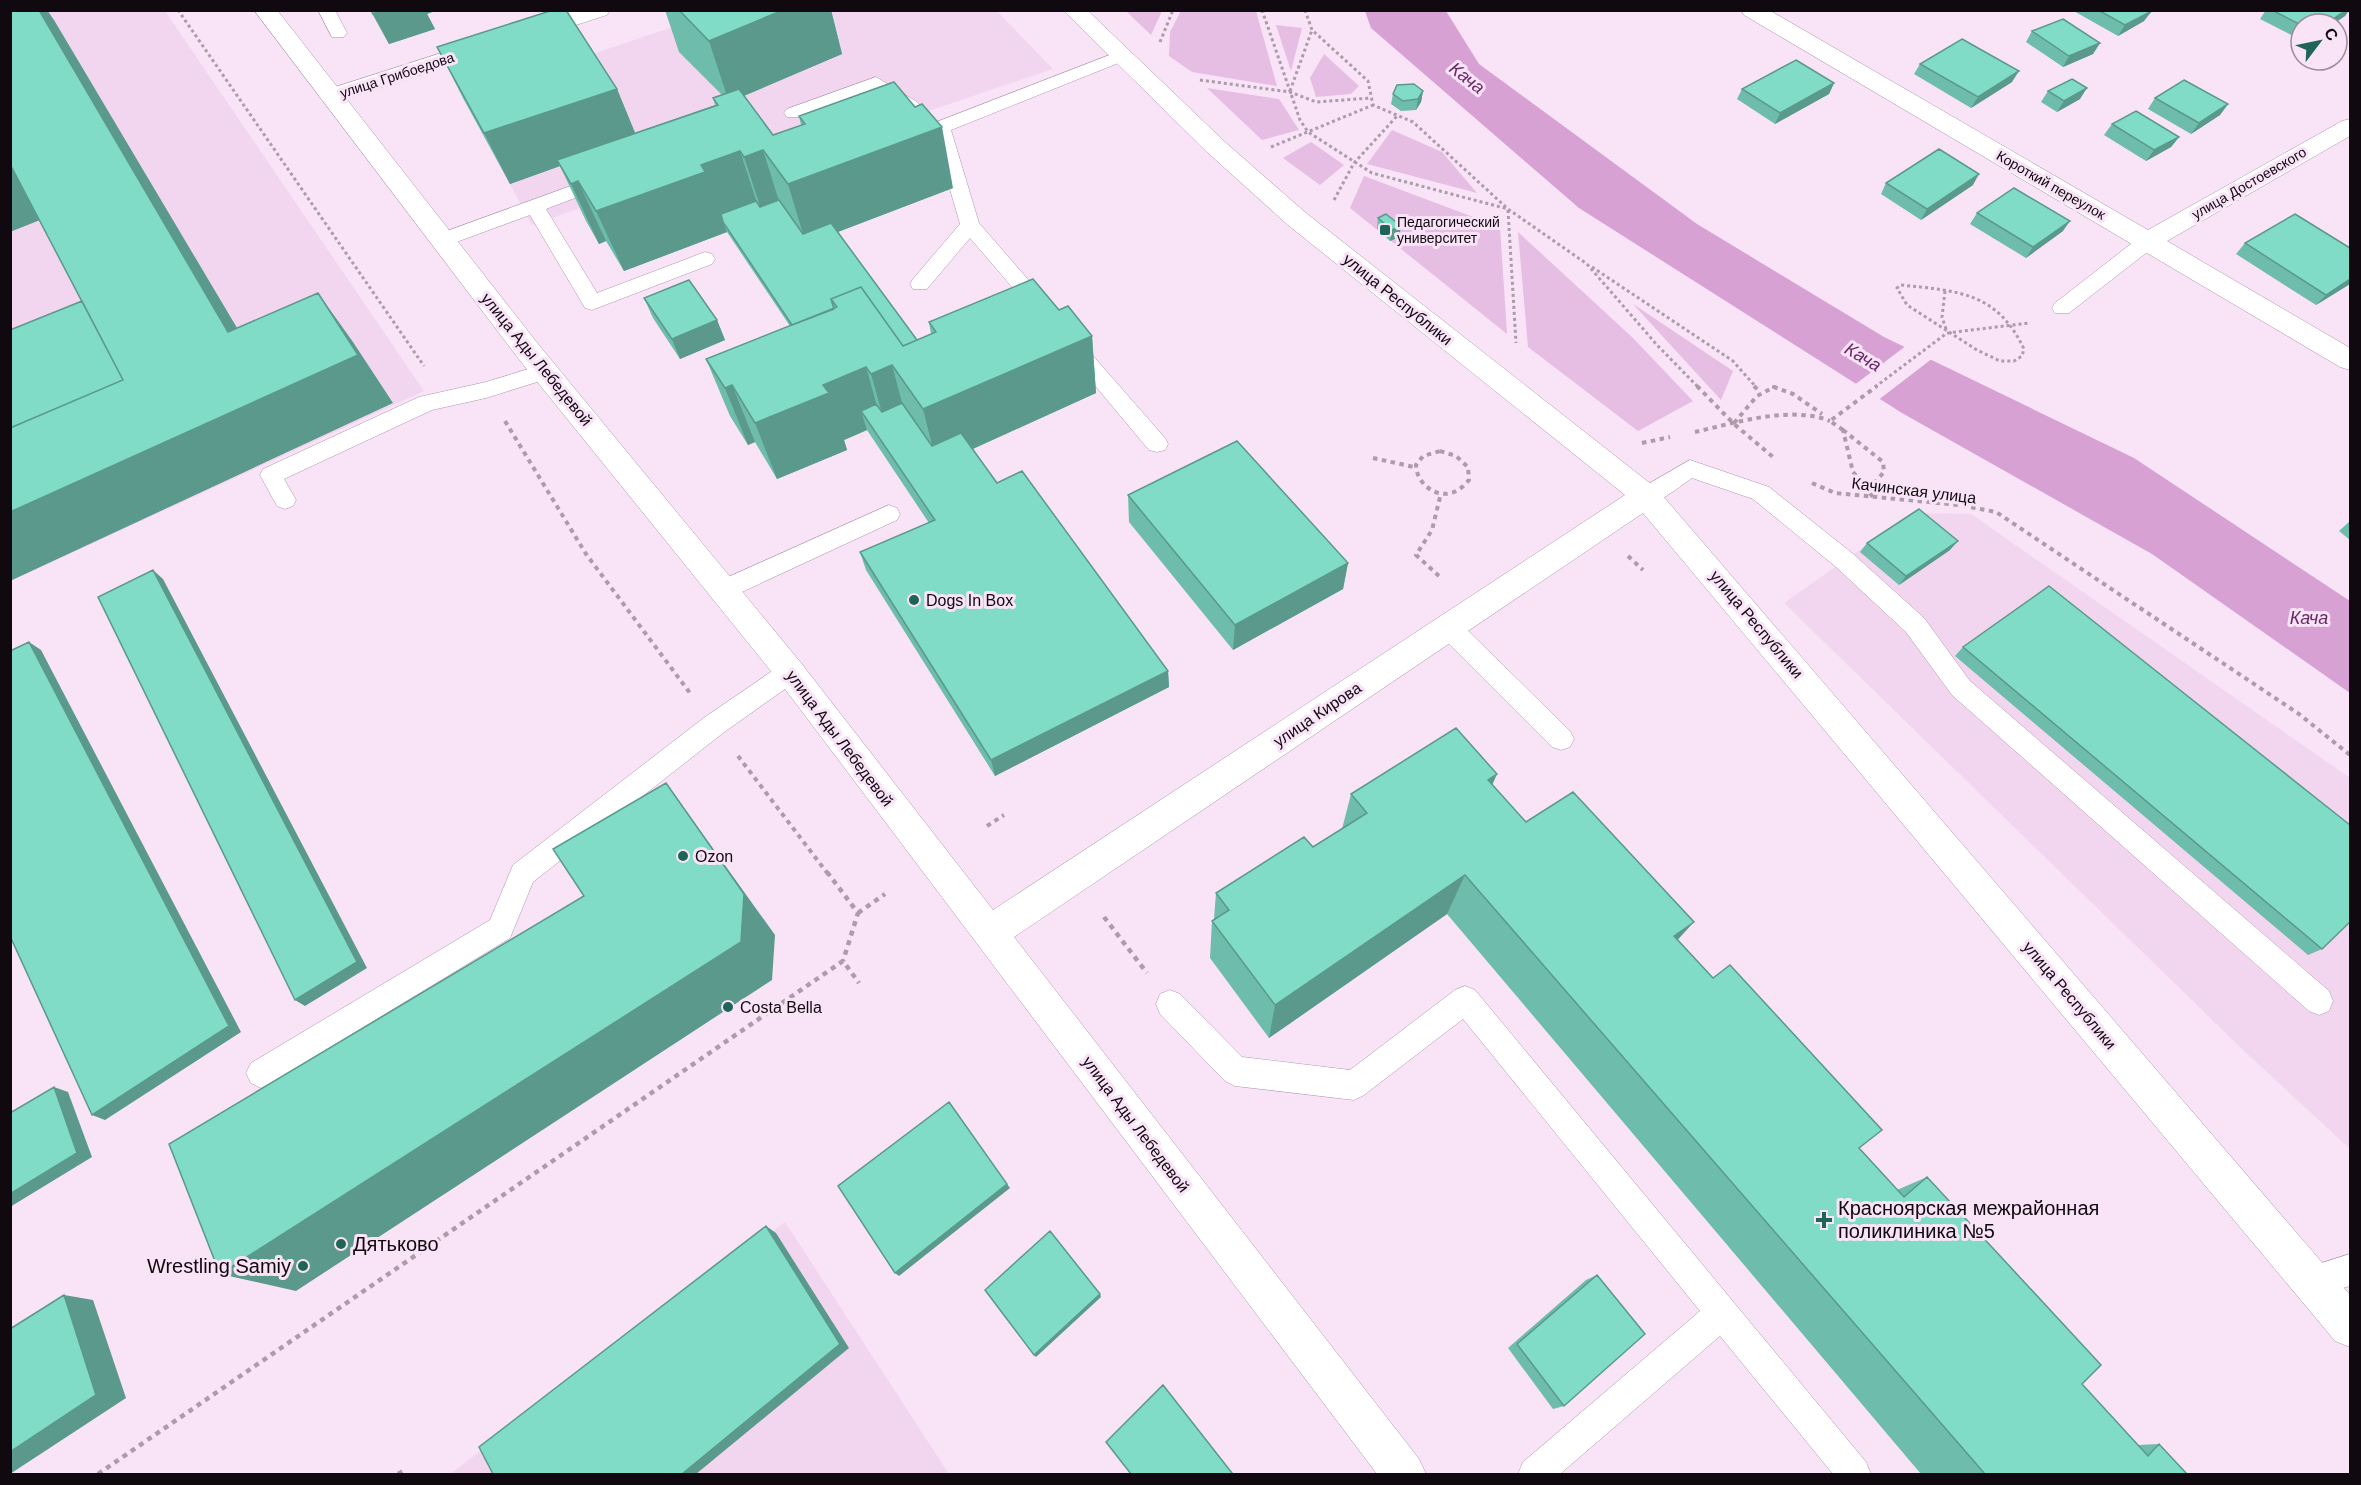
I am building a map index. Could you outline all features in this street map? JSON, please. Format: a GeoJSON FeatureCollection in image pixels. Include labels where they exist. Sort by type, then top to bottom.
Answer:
{"type":"FeatureCollection","features":[{"type":"Feature","properties":{"kind":"street","name":"улица Ады Лебедевой"},"geometry":{"type":"LineString","coordinates":[[266,10],[545,372],[790,672],[1404,1474]]}},
{"type":"Feature","properties":{"kind":"street","name":"улица Грибоедова"},"geometry":{"type":"LineString","coordinates":[[331,96],[599,10]]}},
{"type":"Feature","properties":{"kind":"street","name":"улица Республики"},"geometry":{"type":"LineString","coordinates":[[1074,10],[1216,147],[1297,219],[1646,496],[1690,545],[2350,1326]]}},
{"type":"Feature","properties":{"kind":"street","name":"Короткий переулок"},"geometry":{"type":"LineString","coordinates":[[1752,10],[2350,360]]}},
{"type":"Feature","properties":{"kind":"street","name":"улица Достоевского"},"geometry":{"type":"LineString","coordinates":[[2148,241],[2350,126]]}},
{"type":"Feature","properties":{"kind":"street","name":"улица Кирова"},"geometry":{"type":"LineString","coordinates":[[989,933],[1646,496]]}},
{"type":"Feature","properties":{"kind":"lane"},"geometry":{"type":"LineString","coordinates":[[326,10],[338,33]]}},
{"type":"Feature","properties":{"kind":"lane"},"geometry":{"type":"LineString","coordinates":[[941,127],[1034,83],[1120,56]]}},
{"type":"Feature","properties":{"kind":"lane"},"geometry":{"type":"LineString","coordinates":[[793,113],[876,82],[941,127],[970,225],[1157,444]]}},
{"type":"Feature","properties":{"kind":"lane"},"geometry":{"type":"LineString","coordinates":[[443,240],[621,174]]}},
{"type":"Feature","properties":{"kind":"lane"},"geometry":{"type":"LineString","coordinates":[[534,205],[593,311],[705,259]]}},
{"type":"Feature","properties":{"kind":"lane"},"geometry":{"type":"LineString","coordinates":[[920,284],[970,225]]}},
{"type":"Feature","properties":{"kind":"lane"},"geometry":{"type":"LineString","coordinates":[[2062,308],[2148,241]]}},
{"type":"Feature","properties":{"kind":"lane"},"geometry":{"type":"LineString","coordinates":[[285,500],[271,475],[427,403],[486,390],[545,372]]}},
{"type":"Feature","properties":{"kind":"lane"},"geometry":{"type":"LineString","coordinates":[[1646,496],[1690,469],[1761,493],[1844,561],[1915,624],[1961,688],[2319,1001]]}},
{"type":"Feature","properties":{"kind":"lane"},"geometry":{"type":"LineString","coordinates":[[723,590],[889,514]]}},
{"type":"Feature","properties":{"kind":"lane"},"geometry":{"type":"LineString","coordinates":[[1448,627],[1561,738]]}},
{"type":"Feature","properties":{"kind":"lane"},"geometry":{"type":"LineString","coordinates":[[261,1073],[500,929],[523,874],[714,725],[790,672]]}},
{"type":"Feature","properties":{"kind":"lane"},"geometry":{"type":"LineString","coordinates":[[1170,1004],[1235,1071],[1354,1085],[1465,1000],[1854,1474]]}},
{"type":"Feature","properties":{"kind":"lane"},"geometry":{"type":"LineString","coordinates":[[2311,1281],[2350,1270]]}},
{"type":"Feature","properties":{"kind":"lane"},"geometry":{"type":"LineString","coordinates":[[1535,1474],[1723,1313]]}},
{"type":"Feature","properties":{"kind":"path"},"geometry":{"type":"LineString","coordinates":[[178,10],[428,372]]}},
{"type":"Feature","properties":{"kind":"path"},"geometry":{"type":"LineString","coordinates":[[1160,44],[1173,10]]}},
{"type":"Feature","properties":{"kind":"path"},"geometry":{"type":"LineString","coordinates":[[1262,10],[1300,120],[1308,132],[1354,163],[1391,180],[1508,209]]}},
{"type":"Feature","properties":{"kind":"path"},"geometry":{"type":"LineString","coordinates":[[1305,10],[1312,30],[1368,81],[1373,105]]}},
{"type":"Feature","properties":{"kind":"path"},"geometry":{"type":"LineString","coordinates":[[1290,92],[1312,30]]}},
{"type":"Feature","properties":{"kind":"path"},"geometry":{"type":"LineString","coordinates":[[1191,79],[1290,92],[1316,102],[1371,98]]}},
{"type":"Feature","properties":{"kind":"path"},"geometry":{"type":"LineString","coordinates":[[1264,150],[1373,105],[1413,122],[1508,209],[1733,361],[1759,391]]}},
{"type":"Feature","properties":{"kind":"path"},"geometry":{"type":"LineString","coordinates":[[1331,205],[1354,163],[1398,115]]}},
{"type":"Feature","properties":{"kind":"path"},"geometry":{"type":"LineString","coordinates":[[1508,209],[1517,354]]}},
{"type":"Feature","properties":{"kind":"path"},"geometry":{"type":"LineString","coordinates":[[1587,264],[1657,345],[1734,424],[1781,464]]}},
{"type":"Feature","properties":{"kind":"path"},"geometry":{"type":"LineString","coordinates":[[1901,285],[1912,285],[1956,291],[1983,301],[2013,326],[2024,349],[2022,356],[2014,361],[2000,361],[1946,334],[1907,305],[1897,288],[1901,285]]}},
{"type":"Feature","properties":{"kind":"path"},"geometry":{"type":"LineString","coordinates":[[1945,291],[1942,317],[1946,334]]}},
{"type":"Feature","properties":{"kind":"path"},"geometry":{"type":"LineString","coordinates":[[1830,421],[1946,334],[1988,328]]}},
{"type":"Feature","properties":{"kind":"path"},"geometry":{"type":"LineString","coordinates":[[1734,424],[1759,391],[1769,386],[1782,388],[1823,415],[1882,462],[1884,472],[1876,481],[1873,498]]}},
{"type":"Feature","properties":{"kind":"path"},"geometry":{"type":"LineString","coordinates":[[486,390],[586,554],[858,913]]}},
{"type":"Feature","properties":{"kind":"path"},"geometry":{"type":"LineString","coordinates":[[1690,433],[1734,424],[1804,415],[1823,415]]}},
{"type":"Feature","properties":{"kind":"path"},"geometry":{"type":"LineString","coordinates":[[1843,430],[1853,472],[1873,498]]}},
{"type":"Feature","properties":{"kind":"path"},"geometry":{"type":"LineString","coordinates":[[1636,444],[1680,435]]}},
{"type":"Feature","properties":{"kind":"path"},"geometry":{"type":"LineString","coordinates":[[1440,451],[1463,461],[1469,474],[1465,486],[1450,493],[1441,493],[1424,487],[1414,473],[1414,466],[1423,455],[1440,451]]}},
{"type":"Feature","properties":{"kind":"path"},"geometry":{"type":"LineString","coordinates":[[1373,458],[1414,466]]}},
{"type":"Feature","properties":{"kind":"path","name":"Качинская улица"},"geometry":{"type":"LineString","coordinates":[[1804,478],[1835,493],[1959,505],[1996,512],[2299,714],[2350,755]]}},
{"type":"Feature","properties":{"kind":"path"},"geometry":{"type":"LineString","coordinates":[[1439,576],[1416,555],[1432,530],[1441,493]]}},
{"type":"Feature","properties":{"kind":"path"},"geometry":{"type":"LineString","coordinates":[[987,826],[1004,815]]}},
{"type":"Feature","properties":{"kind":"path"},"geometry":{"type":"LineString","coordinates":[[98,1474],[843,961],[858,913],[885,894]]}},
{"type":"Feature","properties":{"kind":"path"},"geometry":{"type":"LineString","coordinates":[[1104,917],[1170,1004]]}},
{"type":"Feature","properties":{"kind":"path"},"geometry":{"type":"LineString","coordinates":[[843,961],[859,983]]}},
{"type":"Feature","properties":{"kind":"path"},"geometry":{"type":"LineString","coordinates":[[398,1474],[405,1470]]}},
{"type":"Feature","properties":{"kind":"shaded area"},"geometry":{"type":"Polygon","coordinates":[[[723,10],[997,11],[1053,69],[893,123],[877,102],[532,225],[463,98],[723,10]]]}},
{"type":"Feature","properties":{"kind":"shaded area"},"geometry":{"type":"Polygon","coordinates":[[[10,11],[165,11],[424,391],[11,581],[10,11]]]}},
{"type":"Feature","properties":{"kind":"shaded area"},"geometry":{"type":"Polygon","coordinates":[[[1126,11],[1162,11],[1151,35],[1126,11]]]}},
{"type":"Feature","properties":{"kind":"shaded area"},"geometry":{"type":"Polygon","coordinates":[[[1181,11],[1256,11],[1277,86],[1192,72],[1169,56],[1170,32],[1181,11]]]}},
{"type":"Feature","properties":{"kind":"shaded area"},"geometry":{"type":"Polygon","coordinates":[[[1276,25],[1302,28],[1291,71],[1276,25]]]}},
{"type":"Feature","properties":{"kind":"shaded area"},"geometry":{"type":"Polygon","coordinates":[[[1324,54],[1359,86],[1351,94],[1316,97],[1310,78],[1324,54]]]}},
{"type":"Feature","properties":{"kind":"shaded area"},"geometry":{"type":"Polygon","coordinates":[[[1207,88],[1279,99],[1299,130],[1262,140],[1207,88]]]}},
{"type":"Feature","properties":{"kind":"shaded area"},"geometry":{"type":"Polygon","coordinates":[[[1392,130],[1442,152],[1477,193],[1367,164],[1392,130]]]}},
{"type":"Feature","properties":{"kind":"shaded area"},"geometry":{"type":"Polygon","coordinates":[[[1311,142],[1344,165],[1320,185],[1283,158],[1311,142]]]}},
{"type":"Feature","properties":{"kind":"shaded area"},"geometry":{"type":"Polygon","coordinates":[[[1364,176],[1500,227],[1507,334],[1350,208],[1364,176]]]}},
{"type":"Feature","properties":{"kind":"shaded area"},"geometry":{"type":"Polygon","coordinates":[[[1518,232],[1633,338],[1693,401],[1638,431],[1528,347],[1518,232]]]}},
{"type":"Feature","properties":{"kind":"shaded area"},"geometry":{"type":"Polygon","coordinates":[[[1633,304],[1733,371],[1721,400],[1633,304]]]}},
{"type":"Feature","properties":{"kind":"shaded area"},"geometry":{"type":"Polygon","coordinates":[[[1912,513],[1971,514],[2350,778],[2350,1149],[2242,1049],[1784,603],[1912,513]]]}},
{"type":"Feature","properties":{"kind":"shaded area"},"geometry":{"type":"Polygon","coordinates":[[[785,1222],[949,1474],[450,1474],[785,1222]]]}},
{"type":"Feature","properties":{"kind":"water","name":"Кача"},"geometry":{"type":"Polygon","coordinates":[[[1365,11],[1446,11],[1479,64],[1697,224],[1884,337],[2134,458],[2350,601],[2350,693],[2152,554],[1902,413],[1579,208],[1371,28],[1365,11]]]}},
{"type":"Feature","properties":{"kind":"pier"},"geometry":{"type":"Polygon","coordinates":[[[1907,345],[1933,358],[1877,401],[1853,386],[1907,345]]]}},
{"type":"Feature","properties":{"kind":"building"},"geometry":{"type":"Polygon","coordinates":[[[10,10],[39,10],[228,332],[318,293],[358,355],[10,512],[10,428],[123,380],[10,164],[10,10]]]}},
{"type":"Feature","properties":{"kind":"building"},"geometry":{"type":"Polygon","coordinates":[[[553,10],[566,10],[617,89],[484,133],[437,47],[553,10]]]}},
{"type":"Feature","properties":{"kind":"building"},"geometry":{"type":"Polygon","coordinates":[[[679,10],[783,10],[709,41],[679,10]]]}},
{"type":"Feature","properties":{"kind":"building"},"geometry":{"type":"Polygon","coordinates":[[[2098,10],[2151,10],[2152,11],[2125,25],[2098,10]]]}},
{"type":"Feature","properties":{"kind":"building"},"geometry":{"type":"Polygon","coordinates":[[[2272,10],[2346,10],[2343,12],[2289,12],[2289,19],[2272,10]]]}},
{"type":"Feature","properties":{"kind":"building"},"geometry":{"type":"Polygon","coordinates":[[[2063,19],[2100,43],[2069,56],[2032,31],[2063,19]]]}},
{"type":"Feature","properties":{"kind":"building"},"geometry":{"type":"Polygon","coordinates":[[[1962,39],[2019,71],[1978,97],[1920,64],[1962,39]]]}},
{"type":"Feature","properties":{"kind":"building"},"geometry":{"type":"Polygon","coordinates":[[[1796,60],[1834,83],[1780,113],[1742,89],[1796,60]]]}},
{"type":"Feature","properties":{"kind":"building"},"geometry":{"type":"Polygon","coordinates":[[[2072,79],[2087,88],[2064,101],[2048,91],[2072,79]]]}},
{"type":"Feature","properties":{"kind":"building"},"geometry":{"type":"Polygon","coordinates":[[[2184,80],[2228,104],[2199,123],[2155,98],[2184,80]]]}},
{"type":"Feature","properties":{"kind":"building"},"geometry":{"type":"Polygon","coordinates":[[[894,82],[915,107],[922,104],[942,127],[788,184],[763,150],[744,157],[740,151],[701,165],[705,172],[596,211],[578,181],[571,184],[557,160],[718,105],[713,98],[739,89],[773,135],[805,124],[799,116],[894,82]]]}},
{"type":"Feature","properties":{"kind":"building"},"geometry":{"type":"Polygon","coordinates":[[[1414,84],[1423,91],[1418,99],[1403,101],[1393,94],[1397,85],[1414,84]]]}},
{"type":"Feature","properties":{"kind":"building"},"geometry":{"type":"Polygon","coordinates":[[[2136,111],[2179,137],[2154,150],[2112,124],[2136,111]]]}},
{"type":"Feature","properties":{"kind":"building"},"geometry":{"type":"Polygon","coordinates":[[[1939,149],[1979,174],[1927,209],[1886,183],[1939,149]]]}},
{"type":"Feature","properties":{"kind":"building"},"geometry":{"type":"Polygon","coordinates":[[[2014,188],[2070,221],[2033,247],[1977,213],[2014,188]]]}},
{"type":"Feature","properties":{"kind":"building"},"geometry":{"type":"Polygon","coordinates":[[[779,200],[803,234],[831,223],[917,340],[903,346],[861,287],[831,299],[834,309],[792,325],[723,222],[721,214],[756,201],[760,207],[779,200]]]}},
{"type":"Feature","properties":{"kind":"building"},"geometry":{"type":"Polygon","coordinates":[[[1386,214],[1401,226],[1392,230],[1378,218],[1386,214]]]}},
{"type":"Feature","properties":{"kind":"building"},"geometry":{"type":"Polygon","coordinates":[[[2295,214],[2350,248],[2350,279],[2326,295],[2245,243],[2295,214]]]}},
{"type":"Feature","properties":{"kind":"building"},"geometry":{"type":"Polygon","coordinates":[[[1033,279],[1059,310],[1068,306],[1092,336],[923,409],[892,365],[871,374],[866,367],[823,385],[829,393],[755,423],[732,385],[725,388],[706,359],[837,307],[831,299],[861,287],[903,346],[936,332],[929,322],[1033,279]]]}},
{"type":"Feature","properties":{"kind":"building"},"geometry":{"type":"Polygon","coordinates":[[[689,280],[717,320],[672,339],[644,298],[689,280]]]}},
{"type":"Feature","properties":{"kind":"building"},"geometry":{"type":"Polygon","coordinates":[[[82,301],[123,380],[10,428],[10,330],[82,301]]]}},
{"type":"Feature","properties":{"kind":"building"},"geometry":{"type":"Polygon","coordinates":[[[902,403],[932,446],[961,433],[997,483],[1022,471],[1168,671],[991,760],[860,552],[935,520],[861,411],[876,404],[882,412],[902,403]]]}},
{"type":"Feature","properties":{"kind":"building"},"geometry":{"type":"Polygon","coordinates":[[[1237,441],[1348,563],[1235,625],[1128,495],[1237,441]]]}},
{"type":"Feature","properties":{"kind":"building"},"geometry":{"type":"Polygon","coordinates":[[[1919,509],[1958,541],[1906,576],[1867,543],[1919,509]]]}},
{"type":"Feature","properties":{"kind":"building"},"geometry":{"type":"Polygon","coordinates":[[[153,570],[357,962],[295,1000],[98,597],[153,570]]]}},
{"type":"Feature","properties":{"kind":"building"},"geometry":{"type":"Polygon","coordinates":[[[2049,586],[2350,825],[2350,922],[2322,949],[1963,647],[2049,586]]]}},
{"type":"Feature","properties":{"kind":"building"},"geometry":{"type":"Polygon","coordinates":[[[29,642],[229,1026],[92,1115],[10,936],[10,651],[29,642]]]}},
{"type":"Feature","properties":{"kind":"building"},"geometry":{"type":"Polygon","coordinates":[[[1456,728],[1497,774],[1488,780],[1526,822],[1573,792],[1694,922],[1674,936],[1713,978],[1730,965],[1882,1130],[1859,1148],[1904,1197],[1927,1177],[2101,1365],[2082,1384],[2148,1456],[2159,1444],[2187,1474],[1985,1474],[1465,875],[1275,1005],[1212,921],[1229,910],[1216,893],[1304,837],[1313,847],[1367,813],[1351,794],[1456,728]]]}},
{"type":"Feature","properties":{"kind":"building"},"geometry":{"type":"Polygon","coordinates":[[[666,783],[744,894],[741,942],[220,1274],[169,1144],[584,896],[553,849],[666,783]]]}},
{"type":"Feature","properties":{"kind":"building"},"geometry":{"type":"Polygon","coordinates":[[[54,1087],[77,1153],[10,1194],[10,1113],[54,1087]]]}},
{"type":"Feature","properties":{"kind":"building"},"geometry":{"type":"Polygon","coordinates":[[[949,1102],[1007,1184],[895,1273],[838,1186],[949,1102]]]}},
{"type":"Feature","properties":{"kind":"building"},"geometry":{"type":"Polygon","coordinates":[[[766,1226],[840,1344],[682,1474],[493,1474],[479,1447],[766,1226]]]}},
{"type":"Feature","properties":{"kind":"building"},"geometry":{"type":"Polygon","coordinates":[[[1050,1231],[1100,1294],[1034,1355],[985,1290],[1050,1231]]]}},
{"type":"Feature","properties":{"kind":"building"},"geometry":{"type":"Polygon","coordinates":[[[1597,1275],[1645,1334],[1564,1406],[1517,1344],[1597,1275]]]}},
{"type":"Feature","properties":{"kind":"building"},"geometry":{"type":"Polygon","coordinates":[[[64,1295],[96,1395],[10,1452],[10,1329],[64,1295]]]}},
{"type":"Feature","properties":{"kind":"building"},"geometry":{"type":"Polygon","coordinates":[[[1163,1385],[1232,1473],[1131,1474],[1106,1442],[1163,1385]]]}},
{"type":"Feature","properties":{"kind":"place","name":"Педагогический университет"},"geometry":{"type":"Point","coordinates":[1385,230]}},
{"type":"Feature","properties":{"kind":"place","name":"Dogs In Box"},"geometry":{"type":"Point","coordinates":[914,600]}},
{"type":"Feature","properties":{"kind":"place","name":"Ozon"},"geometry":{"type":"Point","coordinates":[683,856]}},
{"type":"Feature","properties":{"kind":"place","name":"Costa Bella"},"geometry":{"type":"Point","coordinates":[728,1007]}},
{"type":"Feature","properties":{"kind":"place","name":"Красноярская межрайонная поликлиника №5"},"geometry":{"type":"Point","coordinates":[1824,1220]}},
{"type":"Feature","properties":{"kind":"place","name":"Дятьково"},"geometry":{"type":"Point","coordinates":[341,1244]}},
{"type":"Feature","properties":{"kind":"place","name":"Wrestling Samiy"},"geometry":{"type":"Point","coordinates":[303,1266]}}]}
